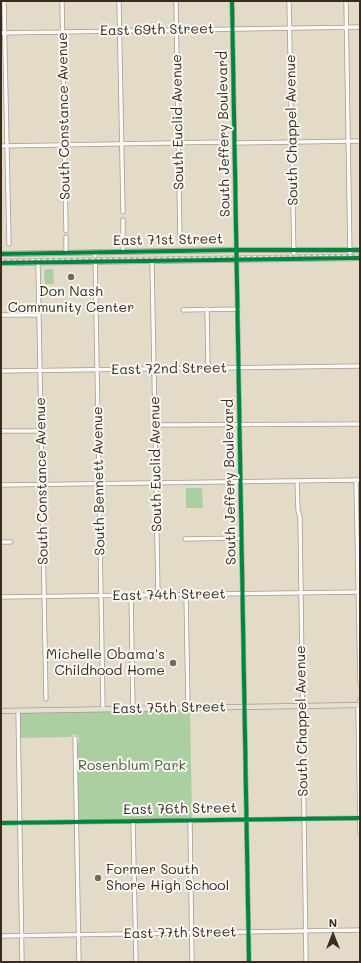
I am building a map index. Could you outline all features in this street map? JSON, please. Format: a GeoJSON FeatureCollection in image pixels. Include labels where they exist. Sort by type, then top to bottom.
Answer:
{"type":"FeatureCollection","features":[{"type":"Feature","properties":{"kind":"main road","name":"East 71st Street"},"geometry":{"type":"LineString","coordinates":[[1,254],[237,250],[360,250]]}},
{"type":"Feature","properties":{"kind":"main road","name":"East 71st Street"},"geometry":{"type":"LineString","coordinates":[[1,263],[360,258]]}},
{"type":"Feature","properties":{"kind":"main road","name":"East 75th Street"},"geometry":{"type":"LineString","coordinates":[[1,711],[302,706],[360,703]]}},
{"type":"Feature","properties":{"kind":"street"},"geometry":{"type":"LineString","coordinates":[[4,1],[3,33],[9,244]]}},
{"type":"Feature","properties":{"kind":"street","name":"South Constance Avenue"},"geometry":{"type":"LineString","coordinates":[[62,1],[66,231]]}},
{"type":"Feature","properties":{"kind":"street"},"geometry":{"type":"LineString","coordinates":[[119,1],[122,212]]}},
{"type":"Feature","properties":{"kind":"street","name":"South Euclid Avenue"},"geometry":{"type":"LineString","coordinates":[[176,1],[180,242]]}},
{"type":"Feature","properties":{"kind":"street","name":"South Jeffery Boulevard"},"geometry":{"type":"LineString","coordinates":[[232,1],[249,962]]}},
{"type":"Feature","properties":{"kind":"street","name":"South Chappel Avenue"},"geometry":{"type":"LineString","coordinates":[[289,1],[294,259]]}},
{"type":"Feature","properties":{"kind":"street"},"geometry":{"type":"LineString","coordinates":[[346,1],[350,258]]}},
{"type":"Feature","properties":{"kind":"street","name":"East 69th Street"},"geometry":{"type":"LineString","coordinates":[[3,33],[360,28]]}},
{"type":"Feature","properties":{"kind":"street"},"geometry":{"type":"LineString","coordinates":[[235,143],[360,141]]}},
{"type":"Feature","properties":{"kind":"street"},"geometry":{"type":"LineString","coordinates":[[1,146],[225,142]]}},
{"type":"Feature","properties":{"kind":"street"},"geometry":{"type":"LineString","coordinates":[[123,220],[123,252]]}},
{"type":"Feature","properties":{"kind":"street"},"geometry":{"type":"LineString","coordinates":[[66,238],[66,253]]}},
{"type":"Feature","properties":{"kind":"street","name":"South Bennett Avenue"},"geometry":{"type":"LineString","coordinates":[[95,252],[103,709]]}},
{"type":"Feature","properties":{"kind":"street"},"geometry":{"type":"LineString","coordinates":[[8,254],[9,263]]}},
{"type":"Feature","properties":{"kind":"street","name":"South Euclid Avenue"},"geometry":{"type":"LineString","coordinates":[[152,261],[158,595]]}},
{"type":"Feature","properties":{"kind":"street","name":"South Constance Avenue"},"geometry":{"type":"LineString","coordinates":[[38,263],[46,699]]}},
{"type":"Feature","properties":{"kind":"street"},"geometry":{"type":"LineString","coordinates":[[207,309],[208,368]]}},
{"type":"Feature","properties":{"kind":"street"},"geometry":{"type":"LineString","coordinates":[[183,310],[238,309]]}},
{"type":"Feature","properties":{"kind":"street"},"geometry":{"type":"LineString","coordinates":[[1,315],[39,315]]}},
{"type":"Feature","properties":{"kind":"street","name":"East 72nd Street"},"geometry":{"type":"LineString","coordinates":[[1,372],[360,366]]}},
{"type":"Feature","properties":{"kind":"street"},"geometry":{"type":"LineString","coordinates":[[155,425],[360,424]]}},
{"type":"Feature","properties":{"kind":"street"},"geometry":{"type":"LineString","coordinates":[[1,431],[41,430]]}},
{"type":"Feature","properties":{"kind":"street","name":"South Chappel Avenue"},"geometry":{"type":"LineString","coordinates":[[297,480],[298,510],[300,517],[306,962]]}},
{"type":"Feature","properties":{"kind":"street"},"geometry":{"type":"LineString","coordinates":[[1,485],[358,480],[360,684]]}},
{"type":"Feature","properties":{"kind":"street"},"geometry":{"type":"LineString","coordinates":[[185,539],[242,538]]}},
{"type":"Feature","properties":{"kind":"street"},"geometry":{"type":"LineString","coordinates":[[1,542],[12,542]]}},
{"type":"Feature","properties":{"kind":"street","name":"East 74th Street"},"geometry":{"type":"LineString","coordinates":[[1,597],[359,592]]}},
{"type":"Feature","properties":{"kind":"street"},"geometry":{"type":"LineString","coordinates":[[186,594],[188,708]]}},
{"type":"Feature","properties":{"kind":"street"},"geometry":{"type":"LineString","coordinates":[[132,595],[133,709]]}},
{"type":"Feature","properties":{"kind":"street"},"geometry":{"type":"LineString","coordinates":[[360,703],[358,710],[360,833]]}},
{"type":"Feature","properties":{"kind":"street"},"geometry":{"type":"LineString","coordinates":[[18,710],[22,962]]}},
{"type":"Feature","properties":{"kind":"street"},"geometry":{"type":"LineString","coordinates":[[75,738],[79,962]]}},
{"type":"Feature","properties":{"kind":"street","name":"East 76th Street"},"geometry":{"type":"LineString","coordinates":[[1,823],[360,818]]}},
{"type":"Feature","properties":{"kind":"street"},"geometry":{"type":"LineString","coordinates":[[190,820],[192,962]]}},
{"type":"Feature","properties":{"kind":"street"},"geometry":{"type":"LineString","coordinates":[[133,821],[136,962]]}},
{"type":"Feature","properties":{"kind":"street","name":"East 77th Street"},"geometry":{"type":"LineString","coordinates":[[1,936],[360,930]]}},
{"type":"Feature","properties":{"kind":"green space"},"geometry":{"type":"Polygon","coordinates":[[[46,269],[53,269],[54,284],[45,284],[44,271],[46,269]]]}},
{"type":"Feature","properties":{"kind":"green space"},"geometry":{"type":"Polygon","coordinates":[[[186,488],[202,488],[203,508],[186,508],[186,488]]]}},
{"type":"Feature","properties":{"kind":"green space","name":"Rosenblum Park"},"geometry":{"type":"Polygon","coordinates":[[[190,709],[192,819],[78,821],[78,735],[74,734],[70,737],[20,738],[19,712],[190,709]]]}},
{"type":"Feature","properties":{"kind":"railway"},"geometry":{"type":"LineString","coordinates":[[1,260],[360,255]]}},
{"type":"Feature","properties":{"kind":"cycle path"},"geometry":{"type":"LineString","coordinates":[[232,1],[249,962]]}},
{"type":"Feature","properties":{"kind":"cycle path"},"geometry":{"type":"LineString","coordinates":[[1,254],[232,250],[360,250]]}},
{"type":"Feature","properties":{"kind":"cycle path"},"geometry":{"type":"LineString","coordinates":[[1,263],[360,258]]}},
{"type":"Feature","properties":{"kind":"cycle path"},"geometry":{"type":"LineString","coordinates":[[1,823],[360,818]]}},
{"type":"Feature","properties":{"kind":"place","name":"Don Nash Community Center"},"geometry":{"type":"Point","coordinates":[71,277]}},
{"type":"Feature","properties":{"kind":"place","name":"Michelle Obama's Childhood Home"},"geometry":{"type":"Point","coordinates":[173,663]}},
{"type":"Feature","properties":{"kind":"place","name":"Former South Shore High School"},"geometry":{"type":"Point","coordinates":[98,878]}}]}
